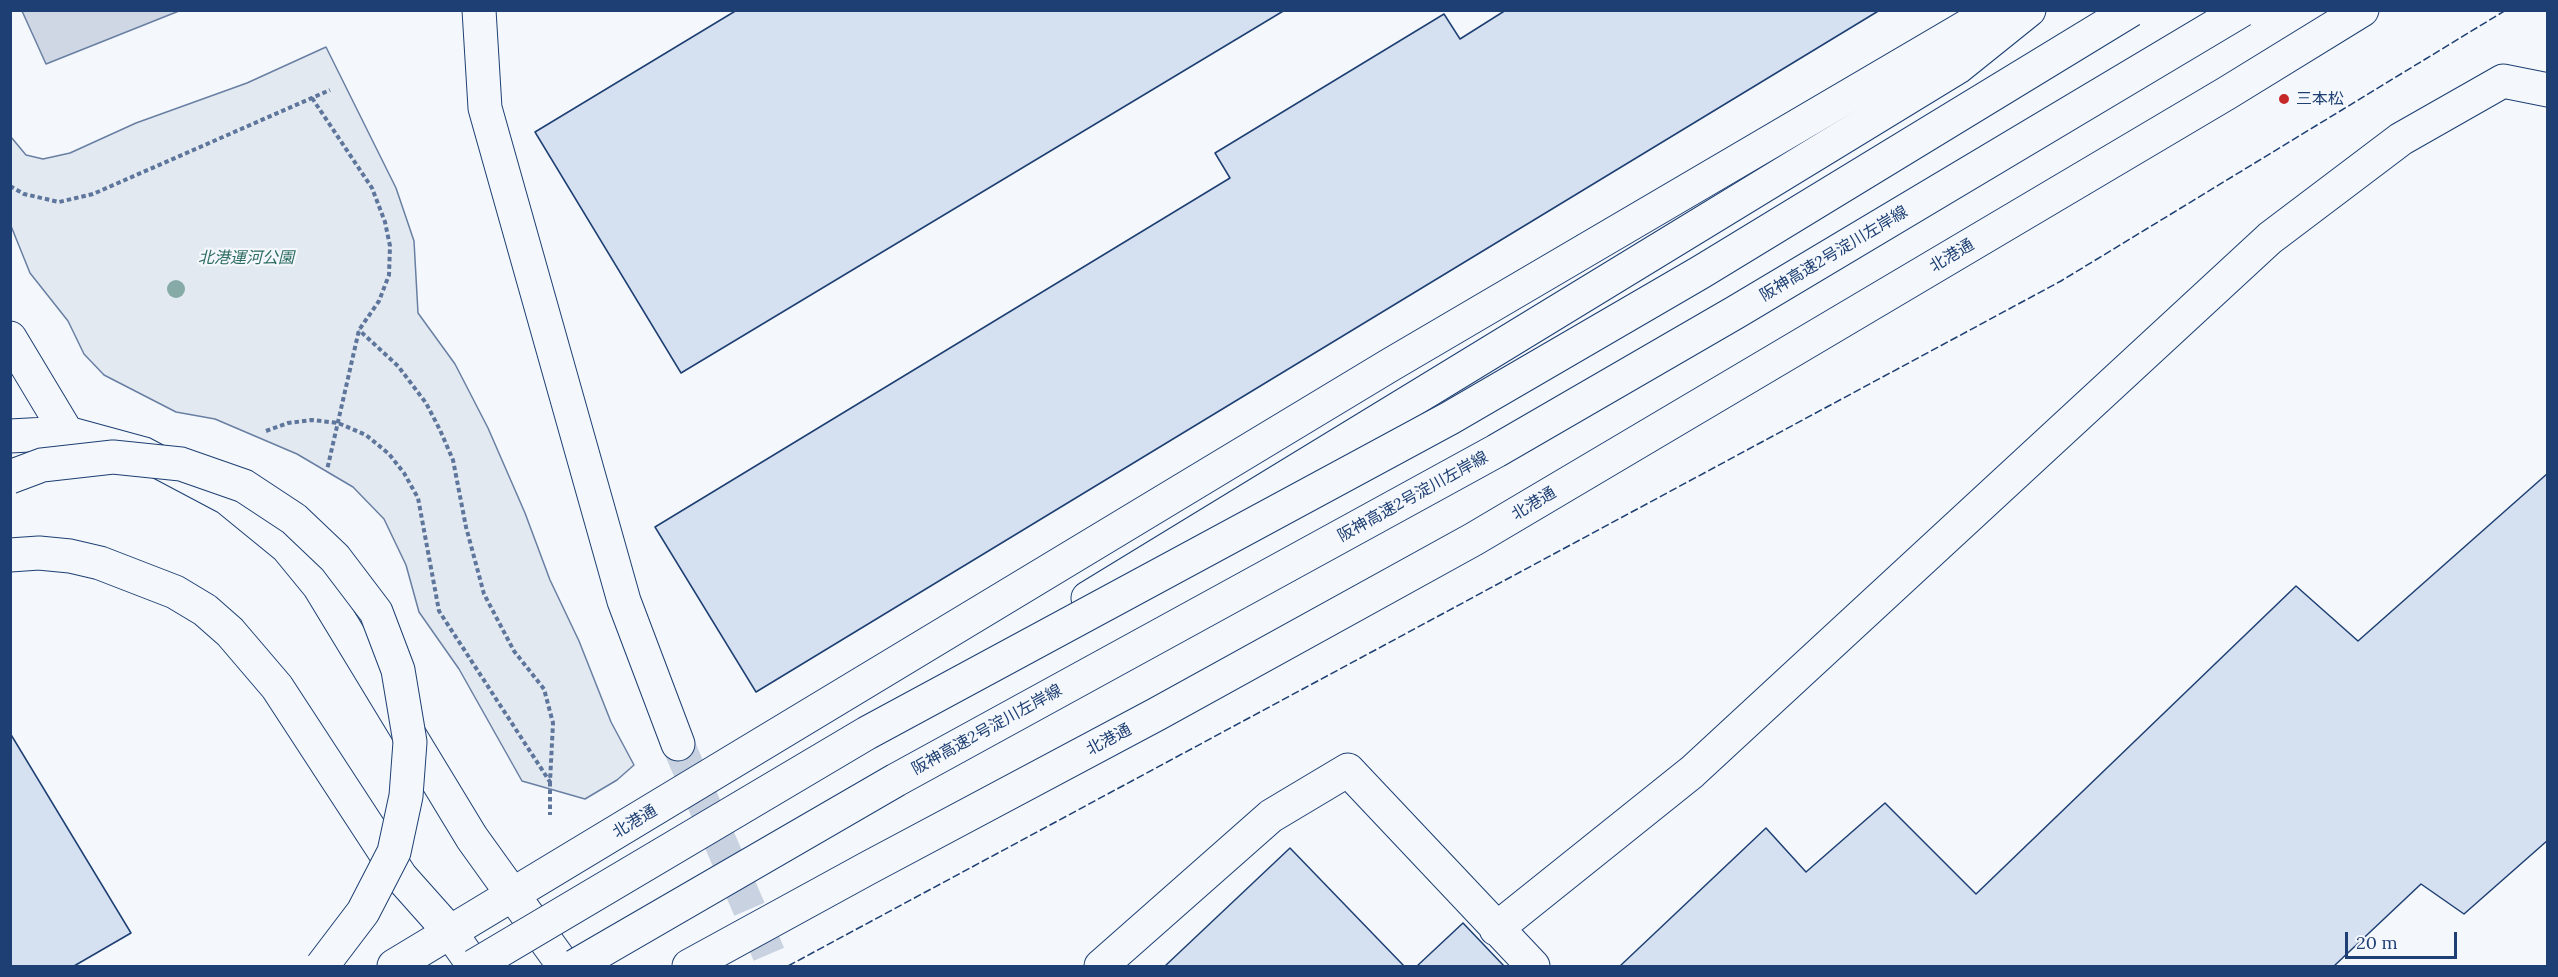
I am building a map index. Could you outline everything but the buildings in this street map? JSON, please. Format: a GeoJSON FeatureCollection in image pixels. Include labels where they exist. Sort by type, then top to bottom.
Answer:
{"type":"FeatureCollection","features":[{"type":"Feature","properties":{"kind":"main road"},"geometry":{"type":"LineString","coordinates":[[480,10],[486,108],[624,601],[678,744]]}},
{"type":"Feature","properties":{"kind":"main road","name":"北港通"},"geometry":{"type":"LineString","coordinates":[[450,932],[1390,365],[1995,10]]}},
{"type":"Feature","properties":{"kind":"main road"},"geometry":{"type":"LineString","coordinates":[[10,555],[39,553],[70,556],[100,563],[175,592],[205,610],[230,632],[277,687],[401,877],[450,932],[474,966],[867,733],[1958,67],[2029,10]]}},
{"type":"Feature","properties":{"kind":"main road"},"geometry":{"type":"LineString","coordinates":[[867,733],[1450,418],[1701,272],[2131,10]]}},
{"type":"Feature","properties":{"kind":"main road","name":"阪神高速2号淀川左岸線"},"geometry":{"type":"LineString","coordinates":[[575,966],[896,780],[1496,451],[1746,306],[2241,10]]}},
{"type":"Feature","properties":{"kind":"main road","name":"北港通"},"geometry":{"type":"LineString","coordinates":[[689,966],[1157,714],[1474,539],[2227,93],[2362,10]]}},
{"type":"Feature","properties":{"kind":"main road"},"geometry":{"type":"LineString","coordinates":[[1496,929],[1692,772],[2270,238],[2402,139],[2503,81],[2547,90]]}},
{"type":"Feature","properties":{"kind":"main road"},"geometry":{"type":"LineString","coordinates":[[10,338],[67,433]]}},
{"type":"Feature","properties":{"kind":"main road"},"geometry":{"type":"LineString","coordinates":[[10,436],[67,433],[144,453],[227,498],[287,547],[319,586],[472,838],[564,966]]}},
{"type":"Feature","properties":{"kind":"main road"},"geometry":{"type":"LineString","coordinates":[[10,477],[42,465],[113,457],[181,464],[244,486],[294,519],[335,558],[376,612],[398,670],[410,742],[406,796],[394,852],[363,912],[322,966]]}},
{"type":"Feature","properties":{"kind":"main road"},"geometry":{"type":"LineString","coordinates":[[1101,966],[1271,816],[1348,770],[1533,966]]}},
{"type":"Feature","properties":{"kind":"main road"},"geometry":{"type":"LineString","coordinates":[[394,966],[450,932]]}},
{"type":"Feature","properties":{"kind":"path"},"geometry":{"type":"LineString","coordinates":[[10,186],[24,194],[59,202],[93,194],[330,90]]}},
{"type":"Feature","properties":{"kind":"path"},"geometry":{"type":"LineString","coordinates":[[312,98],[372,188],[388,238],[389,275],[380,301],[359,330],[327,470]]}},
{"type":"Feature","properties":{"kind":"path"},"geometry":{"type":"LineString","coordinates":[[359,330],[398,366],[426,403],[440,430],[453,460],[466,527],[484,594],[514,651],[544,689],[553,723],[549,782],[550,815]]}},
{"type":"Feature","properties":{"kind":"path"},"geometry":{"type":"LineString","coordinates":[[266,431],[288,423],[312,420],[338,423],[366,435],[389,453],[418,498],[439,611],[549,782]]}},
{"type":"Feature","properties":{"kind":"green space","name":"北港運河公園"},"geometry":{"type":"Polygon","coordinates":[[[326,47],[396,188],[414,241],[418,313],[455,364],[488,428],[611,722],[634,765],[617,780],[585,799],[522,781],[459,669],[419,612],[406,565],[384,519],[353,487],[297,454],[215,419],[176,412],[104,375],[84,354],[68,321],[30,273],[11,226],[11,137],[26,155],[43,159],[70,153],[136,123],[247,83],[326,47]]]}},
{"type":"Feature","properties":{"kind":"shaded area"},"geometry":{"type":"Polygon","coordinates":[[[22,11],[179,11],[46,64],[22,11]]]}},
{"type":"Feature","properties":{"kind":"tunnel"},"geometry":{"type":"LineString","coordinates":[[678,744],[774,966]]}},
{"type":"Feature","properties":{"kind":"fence"},"geometry":{"type":"LineString","coordinates":[[788,966],[2061,281],[2506,10]]}},
{"type":"Feature","properties":{"kind":"place","name":"三本松"},"geometry":{"type":"Point","coordinates":[2284,99]}}]}
